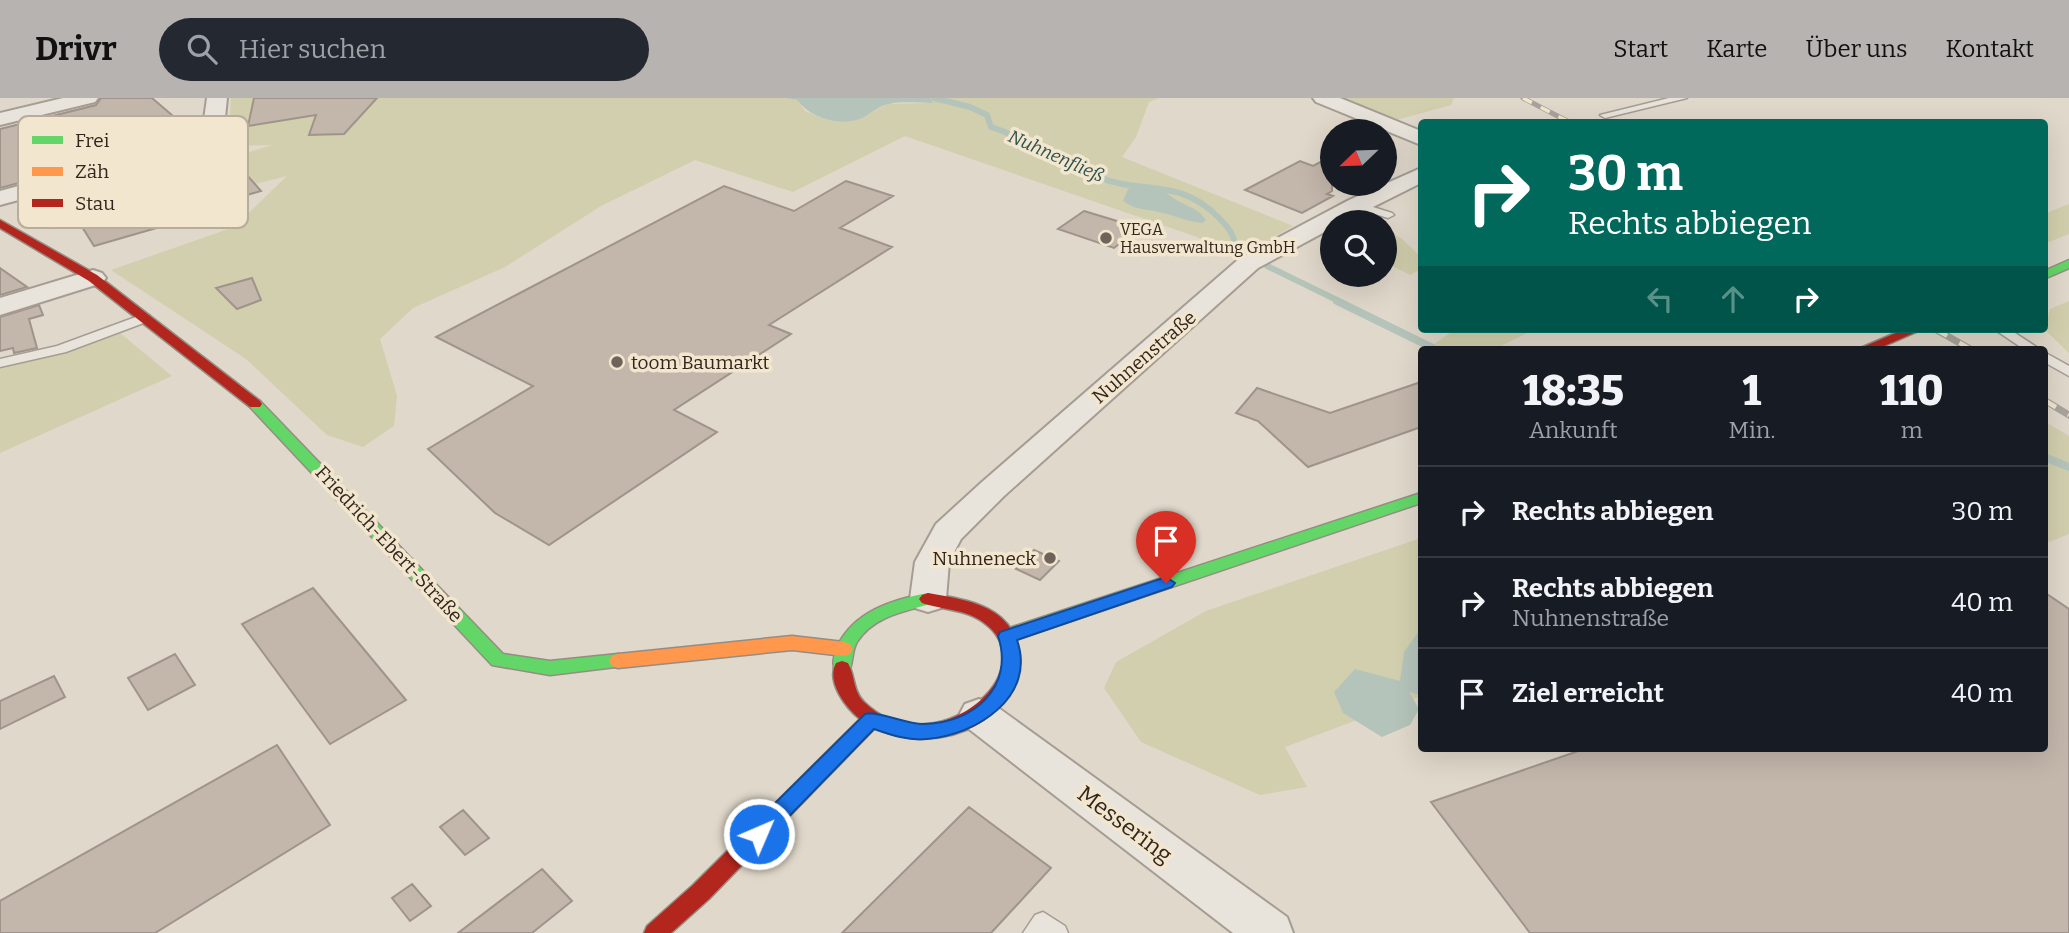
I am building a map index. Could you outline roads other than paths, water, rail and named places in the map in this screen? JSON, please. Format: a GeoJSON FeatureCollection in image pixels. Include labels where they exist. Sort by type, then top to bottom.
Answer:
{"type":"FeatureCollection","features":[{"type":"Feature","properties":{"kind":"street"},"geometry":{"type":"LineString","coordinates":[[0,119],[88,98]]}},
{"type":"Feature","properties":{"kind":"street"},"geometry":{"type":"LineString","coordinates":[[215,116],[218,98]]}},
{"type":"Feature","properties":{"kind":"street"},"geometry":{"type":"LineString","coordinates":[[1323,98],[1418,138]]}},
{"type":"Feature","properties":{"kind":"street","name":"Nuhnenstraße"},"geometry":{"type":"LineString","coordinates":[[928,599],[932,562],[948,532],[1249,263],[1357,205],[1418,176]]}},
{"type":"Feature","properties":{"kind":"street"},"geometry":{"type":"LineString","coordinates":[[0,198],[18,193]]}},
{"type":"Feature","properties":{"kind":"street","name":"Friedrich-Ebert-Straße"},"geometry":{"type":"LineString","coordinates":[[0,223],[93,278],[260,408],[498,660],[550,668],[792,643],[844,649]]}},
{"type":"Feature","properties":{"kind":"street"},"geometry":{"type":"LineString","coordinates":[[2048,273],[2069,264]]}},
{"type":"Feature","properties":{"kind":"street"},"geometry":{"type":"LineString","coordinates":[[0,307],[93,278]]}},
{"type":"Feature","properties":{"kind":"street"},"geometry":{"type":"LineString","coordinates":[[1876,346],[1908,333]]}},
{"type":"Feature","properties":{"kind":"street"},"geometry":{"type":"LineString","coordinates":[[1006,636],[1418,499]]}},
{"type":"Feature","properties":{"kind":"street"},"geometry":{"type":"LineString","coordinates":[[928,599],[966,605],[989,618],[1006,636],[1012,653],[1012,670],[1006,687],[994,704],[979,715],[953,727],[925,732],[897,729],[871,720],[853,705],[843,688],[840,668],[844,649],[857,629],[877,614],[901,604],[928,599]]}},
{"type":"Feature","properties":{"kind":"street","name":"Messering"},"geometry":{"type":"LineString","coordinates":[[979,715],[1270,933]]}},
{"type":"Feature","properties":{"kind":"street"},"geometry":{"type":"LineString","coordinates":[[655,933],[701,892],[871,720]]}},
{"type":"Feature","properties":{"kind":"lane"},"geometry":{"type":"LineString","coordinates":[[1612,119],[1605,115],[1682,98]]}},
{"type":"Feature","properties":{"kind":"lane"},"geometry":{"type":"LineString","coordinates":[[1357,205],[1372,210]]}},
{"type":"Feature","properties":{"kind":"lane"},"geometry":{"type":"LineString","coordinates":[[0,363],[61,349],[144,318]]}},
{"type":"Feature","properties":{"kind":"lane"},"geometry":{"type":"LineString","coordinates":[[2006,333],[2028,346]]}},
{"type":"Feature","properties":{"kind":"lane"},"geometry":{"type":"LineString","coordinates":[[2048,359],[2069,372]]}},
{"type":"Feature","properties":{"kind":"lane"},"geometry":{"type":"LineString","coordinates":[[1034,933],[1042,922],[1057,933]]}},
{"type":"Feature","properties":{"kind":"waterway","name":"Nuhnenfließ"},"geometry":{"type":"LineString","coordinates":[[934,98],[970,107],[987,115],[991,127],[1098,177],[1189,196],[1222,221],[1232,234],[1236,248],[1244,254]]}},
{"type":"Feature","properties":{"kind":"waterway","name":"Nuhnenfließ"},"geometry":{"type":"LineString","coordinates":[[1267,266],[1341,302]]}},
{"type":"Feature","properties":{"kind":"waterway","name":"Nuhnenfließ"},"geometry":{"type":"LineString","coordinates":[[1337,301],[1429,346]]}},
{"type":"Feature","properties":{"kind":"waterway","name":"Nuhnenfließ"},"geometry":{"type":"LineString","coordinates":[[2048,459],[2069,467]]}},
{"type":"Feature","properties":{"kind":"railway"},"geometry":{"type":"LineString","coordinates":[[1523,98],[1563,119]]}},
{"type":"Feature","properties":{"kind":"railway"},"geometry":{"type":"LineString","coordinates":[[1942,333],[1965,346]]}},
{"type":"Feature","properties":{"kind":"railway"},"geometry":{"type":"LineString","coordinates":[[2048,402],[2069,415]]}},
{"type":"Feature","properties":{"kind":"place","name":"VEGA Hausverwaltung GmbH"},"geometry":{"type":"Point","coordinates":[1106,238]}},
{"type":"Feature","properties":{"kind":"place","name":"toom Baumarkt"},"geometry":{"type":"Point","coordinates":[617,362]}},
{"type":"Feature","properties":{"kind":"place","name":"Nuhneneck"},"geometry":{"type":"Point","coordinates":[1050,558]}}]}
